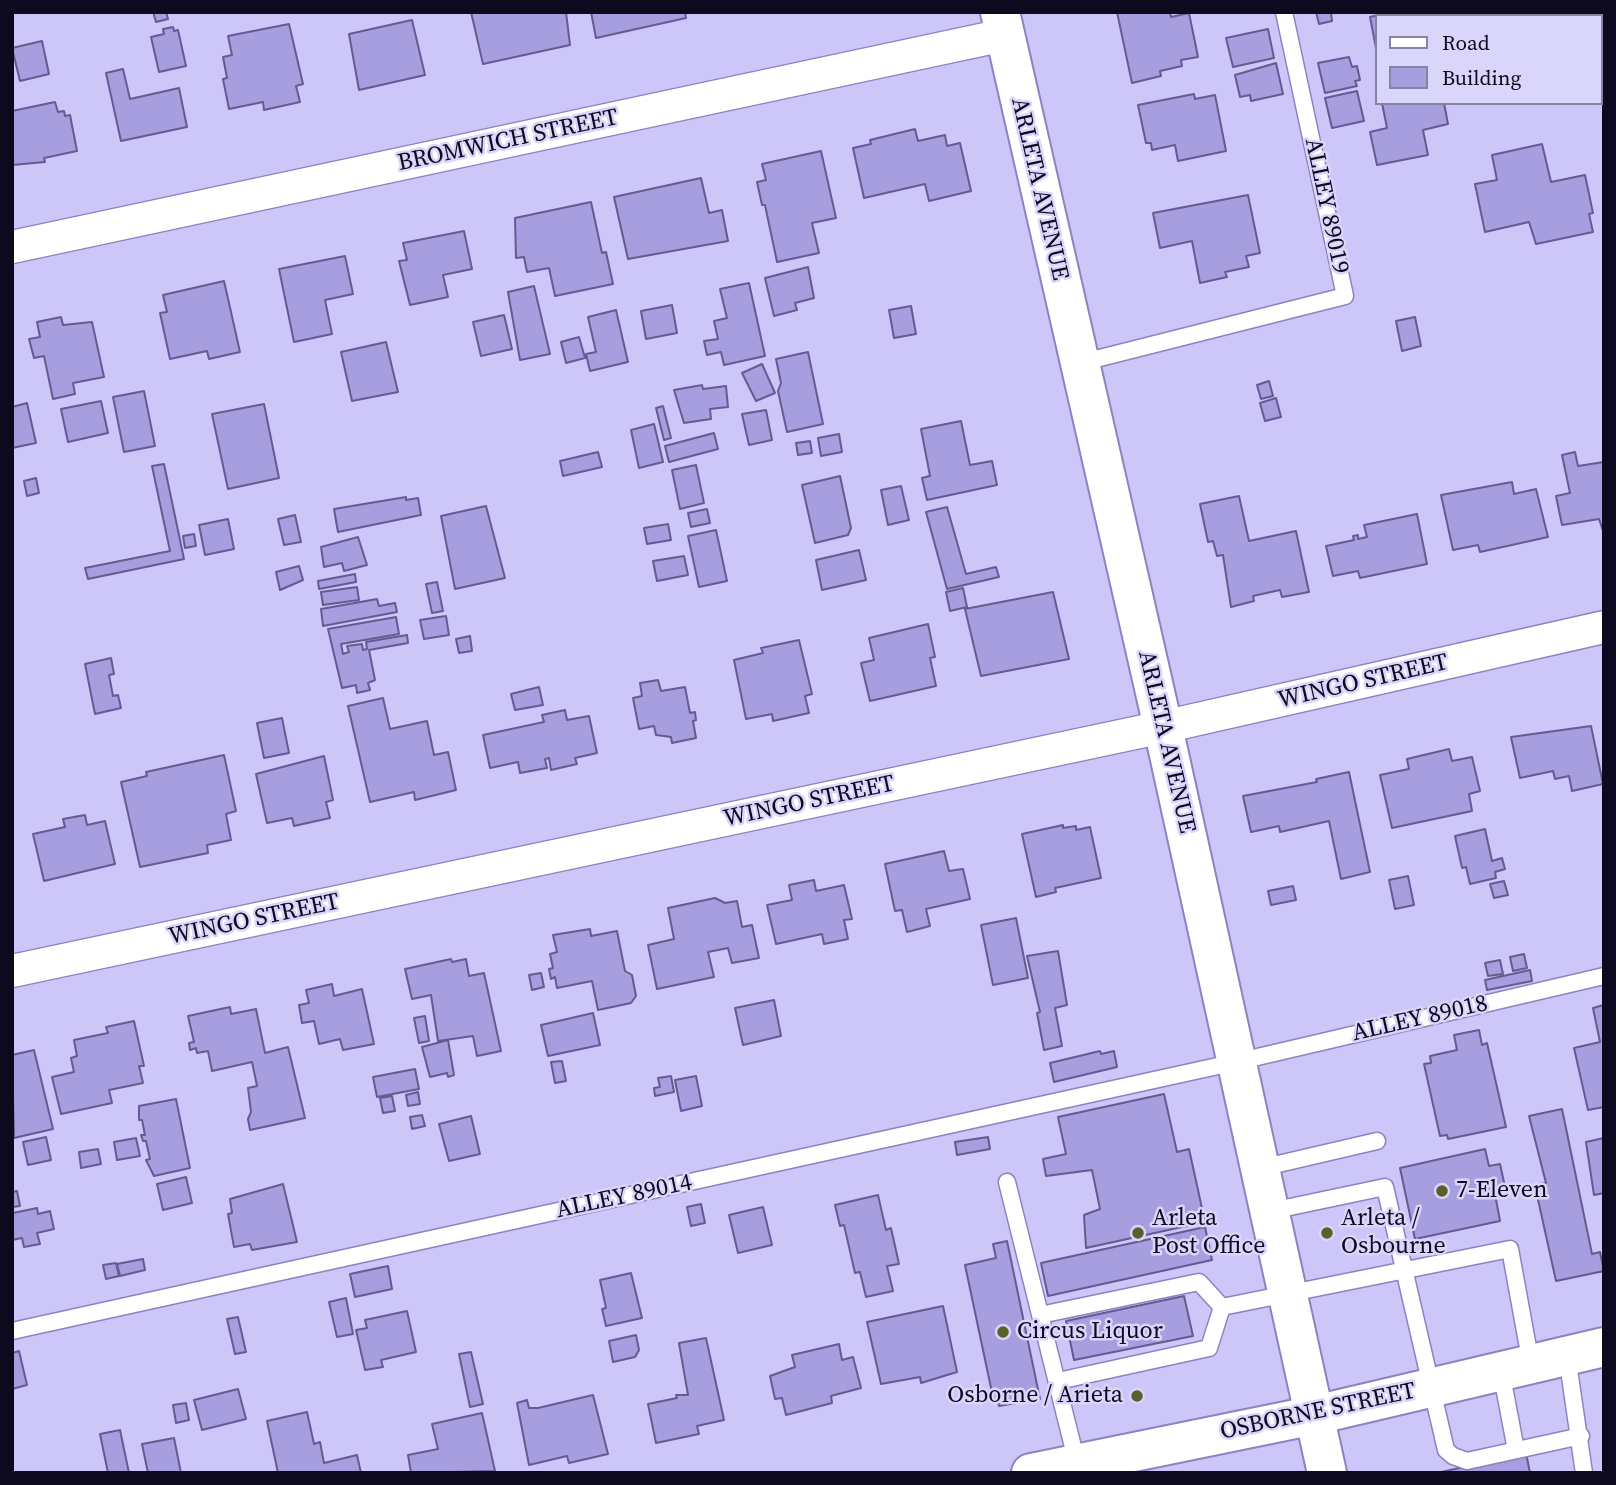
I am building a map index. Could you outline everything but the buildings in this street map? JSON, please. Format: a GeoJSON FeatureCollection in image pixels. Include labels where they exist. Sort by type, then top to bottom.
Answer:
{"type":"FeatureCollection","features":[{"type":"Feature","properties":{"kind":"main road","name":"ARLETA AVENUE"},"geometry":{"type":"LineString","coordinates":[[1002,24],[1163,727],[1327,1473]]}},
{"type":"Feature","properties":{"kind":"main road","name":"OSBORNE STREET"},"geometry":{"type":"LineString","coordinates":[[1031,1473],[1099,1464],[1604,1347]]}},
{"type":"Feature","properties":{"kind":"street","name":"BROMWICH STREET"},"geometry":{"type":"LineString","coordinates":[[12,247],[1002,24]]}},
{"type":"Feature","properties":{"kind":"street","name":"WINGO STREET"},"geometry":{"type":"LineString","coordinates":[[12,971],[1163,727],[1604,627]]}},
{"type":"Feature","properties":{"kind":"lane","name":"ALLEY 89019"},"geometry":{"type":"LineString","coordinates":[[1080,363],[1345,296],[1284,12]]}},
{"type":"Feature","properties":{"kind":"lane","name":"ALLEY 89018"},"geometry":{"type":"LineString","coordinates":[[1237,1062],[1604,976]]}},
{"type":"Feature","properties":{"kind":"lane","name":"ALLEY 89014"},"geometry":{"type":"LineString","coordinates":[[12,1331],[1237,1062]]}},
{"type":"Feature","properties":{"kind":"lane"},"geometry":{"type":"LineString","coordinates":[[1261,1168],[1377,1141]]}},
{"type":"Feature","properties":{"kind":"lane"},"geometry":{"type":"LineString","coordinates":[[1007,1182],[1058,1381],[1099,1464]]}},
{"type":"Feature","properties":{"kind":"lane"},"geometry":{"type":"LineString","coordinates":[[1271,1211],[1385,1187],[1446,1450],[1452,1456],[1467,1461],[1581,1436]]}},
{"type":"Feature","properties":{"kind":"lane"},"geometry":{"type":"LineString","coordinates":[[1222,1307],[1510,1249],[1533,1364],[1581,1436],[1584,1473]]}},
{"type":"Feature","properties":{"kind":"lane"},"geometry":{"type":"LineString","coordinates":[[1040,1315],[1199,1282],[1222,1307]]}},
{"type":"Feature","properties":{"kind":"lane"},"geometry":{"type":"LineString","coordinates":[[1058,1381],[1209,1348],[1222,1307]]}},
{"type":"Feature","properties":{"kind":"lane"},"geometry":{"type":"LineString","coordinates":[[1516,1450],[1533,1364]]}},
{"type":"Feature","properties":{"kind":"place","name":"7-Eleven"},"geometry":{"type":"Point","coordinates":[1442,1191]}},
{"type":"Feature","properties":{"kind":"place","name":"Arleta Post Office"},"geometry":{"type":"Point","coordinates":[1138,1233]}},
{"type":"Feature","properties":{"kind":"place","name":"Arleta / Osbourne"},"geometry":{"type":"Point","coordinates":[1327,1233]}},
{"type":"Feature","properties":{"kind":"place","name":"Circus Liquor"},"geometry":{"type":"Point","coordinates":[1003,1332]}},
{"type":"Feature","properties":{"kind":"place","name":"Osborne / Arieta"},"geometry":{"type":"Point","coordinates":[1137,1396]}}]}
